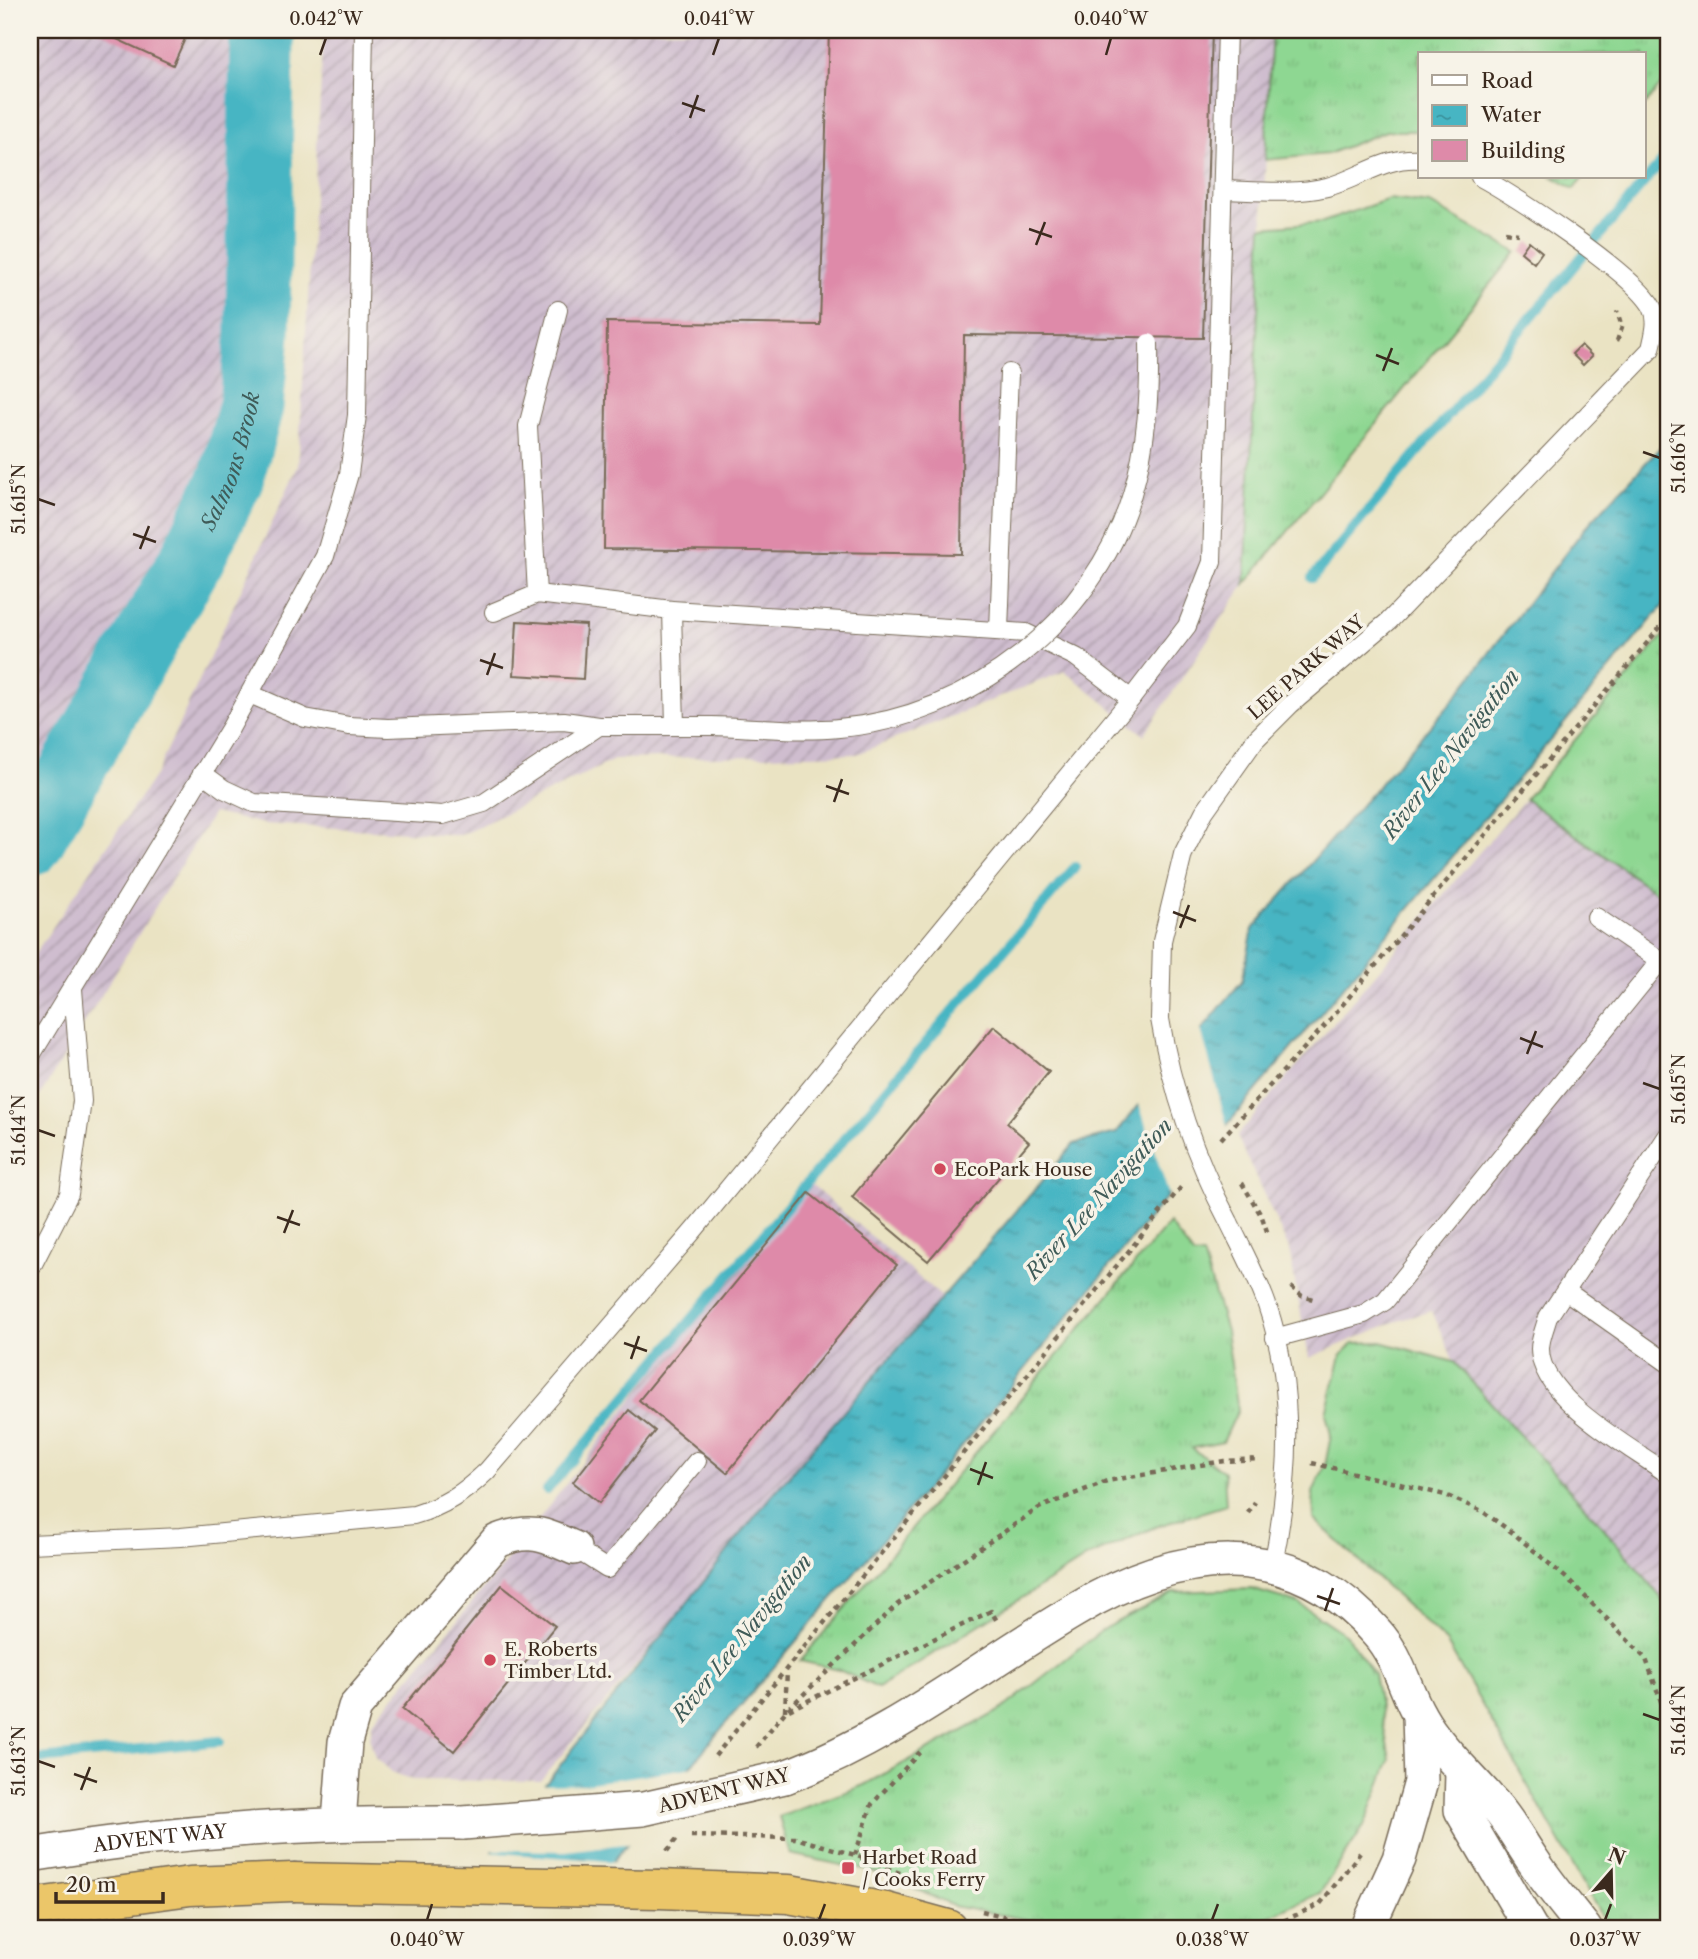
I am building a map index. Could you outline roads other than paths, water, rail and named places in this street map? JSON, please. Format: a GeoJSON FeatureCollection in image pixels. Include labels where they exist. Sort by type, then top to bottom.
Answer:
{"type":"FeatureCollection","features":[{"type":"Feature","properties":{"kind":"highway"},"geometry":{"type":"LineString","coordinates":[[30,1908],[190,1886],[293,1882],[659,1889],[789,1894],[886,1912],[948,1929]]}},
{"type":"Feature","properties":{"kind":"street"},"geometry":{"type":"LineString","coordinates":[[339,1822],[345,1742],[355,1707],[497,1541],[520,1532],[543,1534],[574,1548]]}},
{"type":"Feature","properties":{"kind":"street","name":"ADVENT WAY"},"geometry":{"type":"LineString","coordinates":[[30,1855],[168,1833],[339,1822],[463,1824],[643,1809],[785,1777],[877,1734],[1098,1596],[1198,1560],[1242,1560],[1273,1566],[1297,1574],[1344,1602],[1377,1633],[1405,1678],[1419,1715]]}},
{"type":"Feature","properties":{"kind":"street"},"geometry":{"type":"LineString","coordinates":[[1419,1715],[1462,1772],[1493,1802],[1585,1929]]}},
{"type":"Feature","properties":{"kind":"street"},"geometry":{"type":"LineString","coordinates":[[1367,1929],[1399,1859],[1421,1782],[1419,1715]]}},
{"type":"Feature","properties":{"kind":"street"},"geometry":{"type":"LineString","coordinates":[[1462,1772],[1461,1810],[1531,1929]]}},
{"type":"Feature","properties":{"kind":"lane"},"geometry":{"type":"LineString","coordinates":[[30,1057],[250,694],[325,555],[349,474],[357,415],[364,30]]}},
{"type":"Feature","properties":{"kind":"lane"},"geometry":{"type":"LineString","coordinates":[[30,1544],[181,1537],[414,1515],[439,1507],[464,1494],[487,1471],[694,1230],[1130,699],[1187,626],[1212,562],[1227,30]]}},
{"type":"Feature","properties":{"kind":"lane"},"geometry":{"type":"LineString","coordinates":[[1223,190],[1305,190],[1326,187],[1396,159],[1418,159]]}},
{"type":"Feature","properties":{"kind":"lane"},"geometry":{"type":"LineString","coordinates":[[1482,178],[1522,202],[1628,280],[1662,315]]}},
{"type":"Feature","properties":{"kind":"lane"},"geometry":{"type":"LineString","coordinates":[[537,594],[528,426],[558,310]]}},
{"type":"Feature","properties":{"kind":"lane","name":"LEE PARK WAY"},"geometry":{"type":"LineString","coordinates":[[1273,1566],[1285,1500],[1288,1458],[1283,1384],[1275,1338],[1267,1304],[1202,1171],[1182,1120],[1160,1019],[1159,963],[1169,901],[1183,854],[1211,802],[1255,740],[1275,719],[1389,621],[1647,354],[1662,315]]}},
{"type":"Feature","properties":{"kind":"lane"},"geometry":{"type":"LineString","coordinates":[[250,694],[306,718],[349,726],[388,728],[564,721],[599,726],[839,728],[922,710],[988,680],[1023,656],[1055,626],[1085,586],[1121,525],[1141,460],[1150,401],[1149,343]]}},
{"type":"Feature","properties":{"kind":"lane"},"geometry":{"type":"LineString","coordinates":[[999,630],[1009,373]]}},
{"type":"Feature","properties":{"kind":"lane"},"geometry":{"type":"LineString","coordinates":[[494,612],[537,594],[672,610],[1026,633],[1048,641],[1076,657],[1130,699]]}},
{"type":"Feature","properties":{"kind":"lane"},"geometry":{"type":"LineString","coordinates":[[672,610],[675,726]]}},
{"type":"Feature","properties":{"kind":"lane"},"geometry":{"type":"LineString","coordinates":[[202,773],[225,789],[254,803],[443,815],[484,803],[599,726]]}},
{"type":"Feature","properties":{"kind":"lane"},"geometry":{"type":"LineString","coordinates":[[1275,1338],[1364,1314],[1385,1301],[1664,964],[1596,917]]}},
{"type":"Feature","properties":{"kind":"lane"},"geometry":{"type":"LineString","coordinates":[[30,1269],[69,1194],[82,1101],[73,989]]}},
{"type":"Feature","properties":{"kind":"lane"},"geometry":{"type":"LineString","coordinates":[[1668,1135],[1548,1317],[1540,1348],[1546,1375],[1569,1403],[1668,1474]]}},
{"type":"Feature","properties":{"kind":"lane"},"geometry":{"type":"LineString","coordinates":[[1566,1291],[1668,1363]]}},
{"type":"Feature","properties":{"kind":"lane"},"geometry":{"type":"LineString","coordinates":[[574,1548],[607,1569],[697,1461]]}},
{"type":"Feature","properties":{"kind":"water","name":"River Lee Navigation"},"geometry":{"type":"Polygon","coordinates":[[[1668,439],[1668,600],[1134,1236],[936,1478],[720,1730],[558,1929],[432,1929],[767,1501],[1074,1144],[1116,1133],[1242,981],[1253,929],[1454,699],[1585,528],[1668,439]]]}},
{"type":"Feature","properties":{"kind":"waterway","name":"Salmons Brook"},"geometry":{"type":"LineString","coordinates":[[30,844],[193,557],[231,479],[251,406],[258,334],[262,30]]}},
{"type":"Feature","properties":{"kind":"waterway"},"geometry":{"type":"LineString","coordinates":[[1312,578],[1668,154]]}},
{"type":"Feature","properties":{"kind":"waterway"},"geometry":{"type":"LineString","coordinates":[[547,1490],[1075,867]]}},
{"type":"Feature","properties":{"kind":"waterway"},"geometry":{"type":"LineString","coordinates":[[30,1760],[220,1741]]}},
{"type":"Feature","properties":{"kind":"place","name":"EcoPark House"},"geometry":{"type":"Point","coordinates":[940,1169]}},
{"type":"Feature","properties":{"kind":"place","name":"E. Roberts Timber Ltd."},"geometry":{"type":"Point","coordinates":[490,1660]}},
{"type":"Feature","properties":{"kind":"place","name":"Harbet Road / Cooks Ferry"},"geometry":{"type":"Point","coordinates":[848,1868]}}]}
